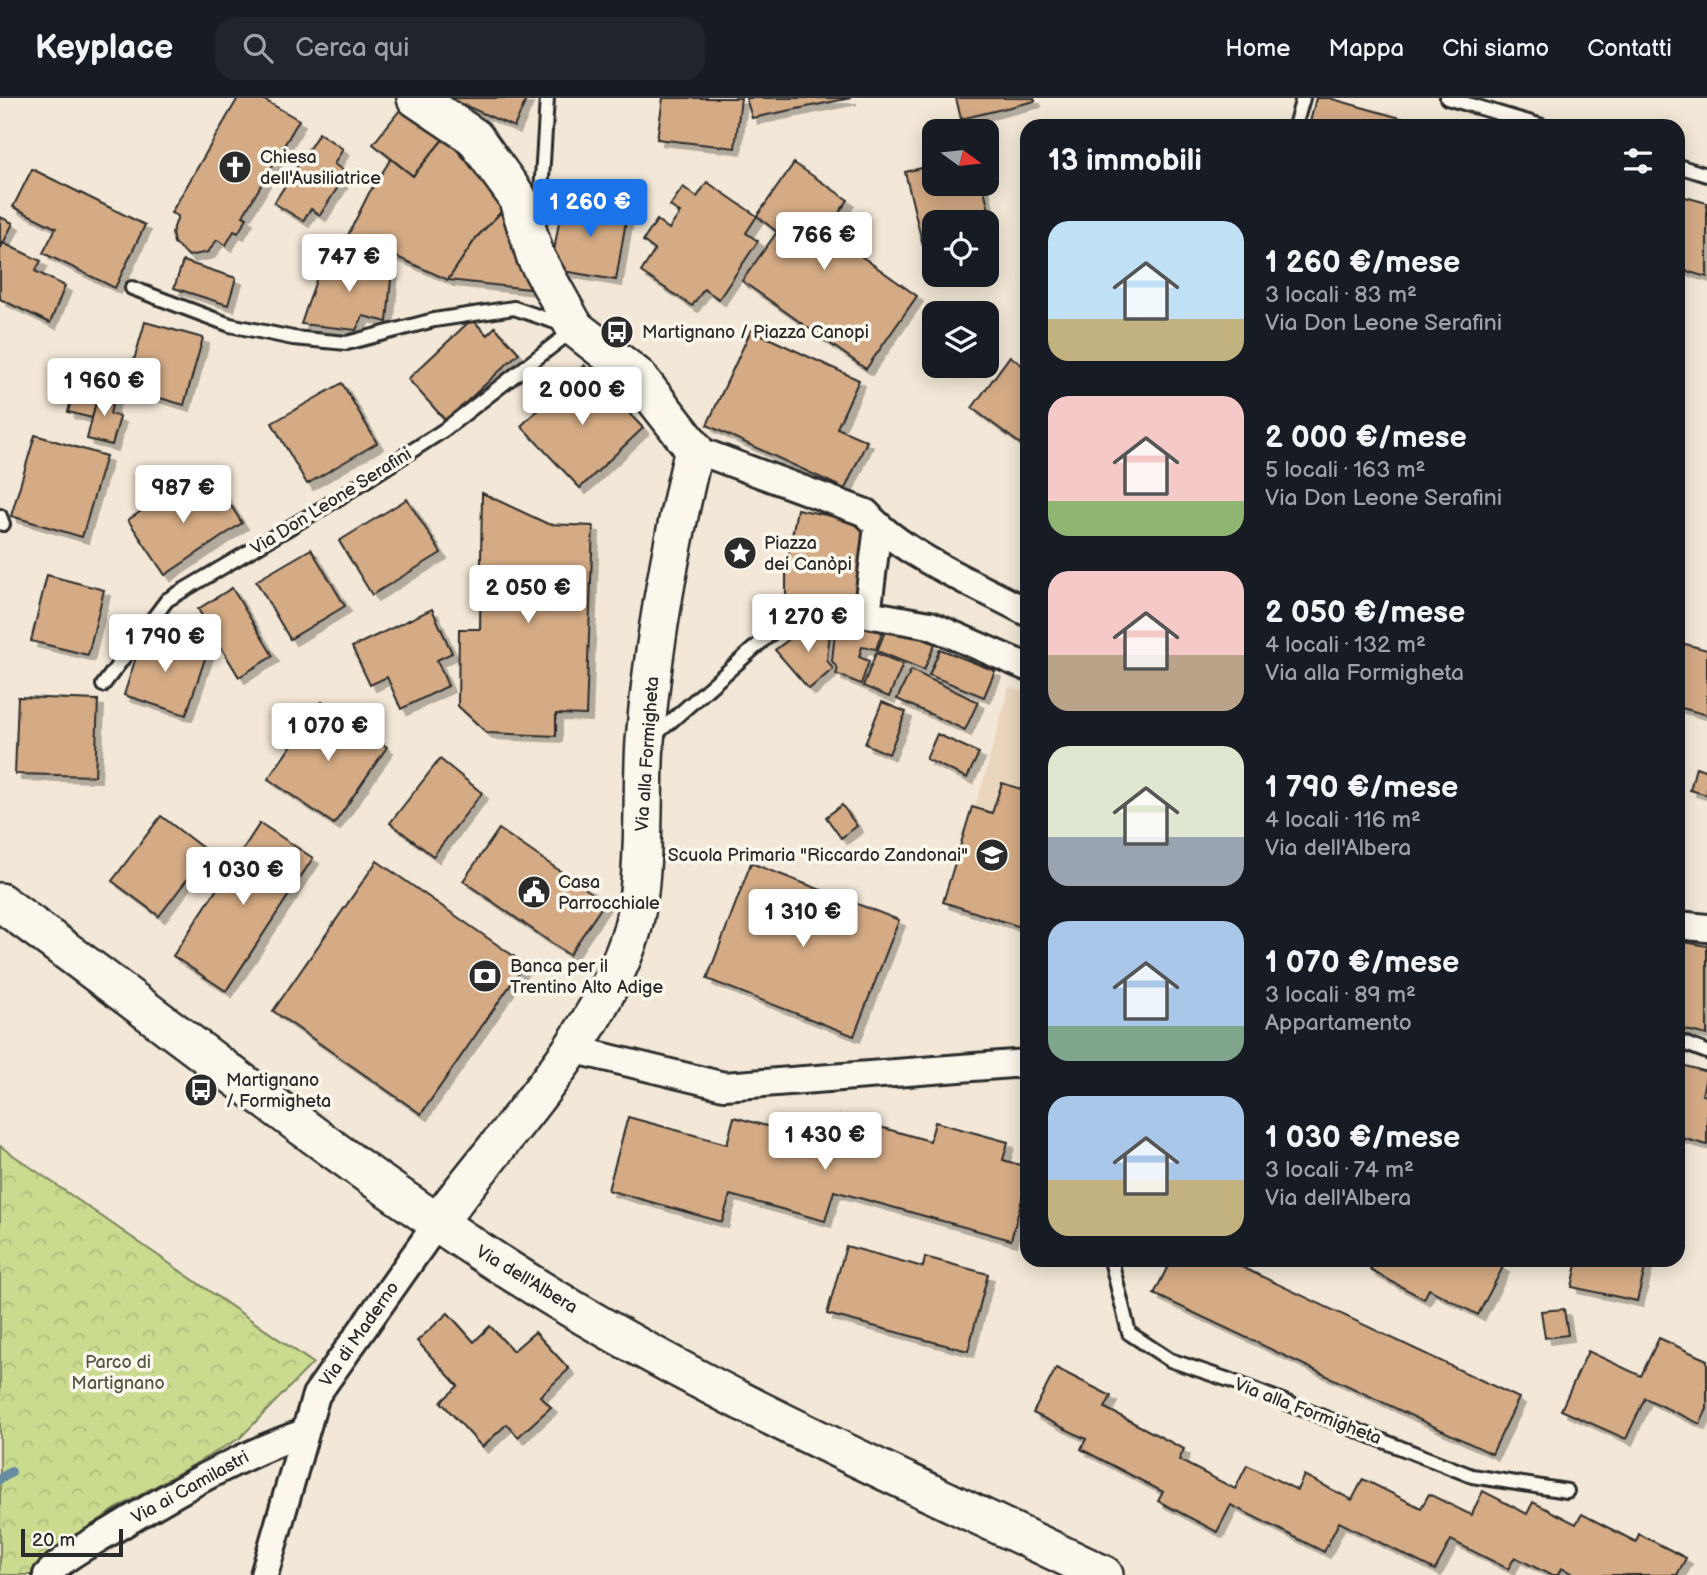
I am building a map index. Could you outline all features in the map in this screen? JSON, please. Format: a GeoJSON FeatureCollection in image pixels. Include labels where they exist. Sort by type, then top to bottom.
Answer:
{"type":"FeatureCollection","features":[{"type":"Feature","properties":{"kind":"street"},"geometry":{"type":"LineString","coordinates":[[416,98],[474,137],[517,197],[536,258],[575,328],[638,377],[694,449],[866,513],[878,527],[906,546],[1020,608]]}},
{"type":"Feature","properties":{"kind":"street","name":"Via alla Formigheta"},"geometry":{"type":"LineString","coordinates":[[439,1222],[572,1049],[631,935],[638,884],[645,745],[664,580],[694,449]]}},
{"type":"Feature","properties":{"kind":"street"},"geometry":{"type":"LineString","coordinates":[[878,527],[867,614],[930,625],[1020,664]]}},
{"type":"Feature","properties":{"kind":"street","name":"Via dell'Albera"},"geometry":{"type":"LineString","coordinates":[[0,902],[170,1030],[503,1267],[692,1377],[1104,1575]]}},
{"type":"Feature","properties":{"kind":"street"},"geometry":{"type":"LineString","coordinates":[[1685,926],[1707,928]]}},
{"type":"Feature","properties":{"kind":"street"},"geometry":{"type":"LineString","coordinates":[[572,1049],[724,1086],[1020,1064]]}},
{"type":"Feature","properties":{"kind":"street","name":"Via di Maderno"},"geometry":{"type":"LineString","coordinates":[[264,1575],[294,1480],[316,1395],[439,1222]]}},
{"type":"Feature","properties":{"kind":"street","name":"Via ai Camilastri"},"geometry":{"type":"LineString","coordinates":[[47,1575],[60,1562],[138,1515],[262,1448],[304,1433]]}},
{"type":"Feature","properties":{"kind":"lane"},"geometry":{"type":"LineString","coordinates":[[536,258],[547,98]]}},
{"type":"Feature","properties":{"kind":"lane"},"geometry":{"type":"LineString","coordinates":[[1297,119],[1303,98]]}},
{"type":"Feature","properties":{"kind":"lane"},"geometry":{"type":"LineString","coordinates":[[1447,98],[1518,119]]}},
{"type":"Feature","properties":{"kind":"lane"},"geometry":{"type":"LineString","coordinates":[[1685,168],[1707,175]]}},
{"type":"Feature","properties":{"kind":"lane"},"geometry":{"type":"LineString","coordinates":[[132,288],[230,325],[293,338],[334,342],[348,343],[434,320],[514,308],[575,328]]}},
{"type":"Feature","properties":{"kind":"lane","name":"Via Don Leone Serafini"},"geometry":{"type":"LineString","coordinates":[[103,685],[167,600],[331,503],[444,430],[575,328]]}},
{"type":"Feature","properties":{"kind":"lane"},"geometry":{"type":"LineString","coordinates":[[645,745],[776,629]]}},
{"type":"Feature","properties":{"kind":"lane"},"geometry":{"type":"LineString","coordinates":[[1685,1044],[1707,1052]]}},
{"type":"Feature","properties":{"kind":"lane","name":"Via alla Formigheta"},"geometry":{"type":"LineString","coordinates":[[1113,1267],[1129,1333],[1170,1360],[1229,1380],[1472,1476],[1567,1491]]}},
{"type":"Feature","properties":{"kind":"shaded area","name":"Scuola Primaria \"Riccardo Zandonai\""},"geometry":{"type":"Polygon","coordinates":[[[1009,687],[1020,690],[1020,927],[943,902],[986,772],[1009,687]]]}},
{"type":"Feature","properties":{"kind":"green space","name":"Parco di Martignano"},"geometry":{"type":"Polygon","coordinates":[[[0,1146],[313,1363],[240,1438],[117,1508],[77,1535],[36,1575],[0,1575],[0,1146]]]}},
{"type":"Feature","properties":{"kind":"building","name":"Chiesa dell'Ausiliatrice"},"geometry":{"type":"Polygon","coordinates":[[[238,98],[261,98],[299,120],[243,216],[247,218],[238,233],[234,231],[226,245],[217,240],[208,252],[189,256],[174,243],[172,233],[178,216],[171,213],[238,98]]]}},
{"type":"Feature","properties":{"kind":"building"},"geometry":{"type":"Polygon","coordinates":[[[448,98],[527,98],[514,127],[448,98]]]}},
{"type":"Feature","properties":{"kind":"building"},"geometry":{"type":"Polygon","coordinates":[[[663,98],[741,98],[735,148],[657,139],[663,98]]]}},
{"type":"Feature","properties":{"kind":"building"},"geometry":{"type":"Polygon","coordinates":[[[746,98],[851,98],[752,118],[746,98]]]}},
{"type":"Feature","properties":{"kind":"building"},"geometry":{"type":"Polygon","coordinates":[[[956,98],[1034,98],[1035,101],[961,119],[956,98]]]}},
{"type":"Feature","properties":{"kind":"building"},"geometry":{"type":"Polygon","coordinates":[[[1316,98],[1329,98],[1404,119],[1311,119],[1316,98]]]}},
{"type":"Feature","properties":{"kind":"building"},"geometry":{"type":"Polygon","coordinates":[[[404,105],[445,137],[413,176],[373,144],[404,105]]]}},
{"type":"Feature","properties":{"kind":"building"},"geometry":{"type":"Polygon","coordinates":[[[319,133],[343,149],[334,164],[347,173],[320,215],[311,209],[303,221],[274,203],[319,133]]]}},
{"type":"Feature","properties":{"kind":"building"},"geometry":{"type":"Polygon","coordinates":[[[445,137],[507,206],[477,237],[448,280],[348,235],[369,193],[391,159],[413,176],[445,137]]]}},
{"type":"Feature","properties":{"kind":"building"},"geometry":{"type":"Polygon","coordinates":[[[794,163],[848,200],[826,231],[917,296],[866,369],[742,281],[777,232],[757,216],[794,163]]]}},
{"type":"Feature","properties":{"kind":"building"},"geometry":{"type":"Polygon","coordinates":[[[922,168],[922,196],[986,196],[989,210],[922,210],[922,242],[905,172],[922,168]]]}},
{"type":"Feature","properties":{"kind":"building"},"geometry":{"type":"Polygon","coordinates":[[[32,169],[145,225],[115,288],[43,253],[56,228],[13,207],[32,169]]]}},
{"type":"Feature","properties":{"kind":"building"},"geometry":{"type":"Polygon","coordinates":[[[707,182],[757,216],[746,233],[758,241],[719,299],[704,289],[692,306],[641,272],[655,250],[643,241],[657,220],[669,229],[680,213],[670,206],[683,187],[697,197],[707,182]]]}},
{"type":"Feature","properties":{"kind":"building"},"geometry":{"type":"Polygon","coordinates":[[[1685,197],[1707,203],[1707,277],[1685,271],[1685,197]]]}},
{"type":"Feature","properties":{"kind":"building"},"geometry":{"type":"Polygon","coordinates":[[[563,198],[628,209],[616,280],[551,269],[563,198]]]}},
{"type":"Feature","properties":{"kind":"building"},"geometry":{"type":"Polygon","coordinates":[[[507,206],[523,243],[530,289],[448,280],[477,237],[507,206]]]}},
{"type":"Feature","properties":{"kind":"building"},"geometry":{"type":"Polygon","coordinates":[[[0,217],[13,223],[0,250],[0,217]]]}},
{"type":"Feature","properties":{"kind":"building"},"geometry":{"type":"Polygon","coordinates":[[[3,243],[41,261],[35,271],[65,286],[50,323],[0,299],[0,250],[3,243]]]}},
{"type":"Feature","properties":{"kind":"building"},"geometry":{"type":"Polygon","coordinates":[[[324,257],[346,258],[392,268],[387,322],[363,316],[356,330],[301,324],[324,257]]]}},
{"type":"Feature","properties":{"kind":"building"},"geometry":{"type":"Polygon","coordinates":[[[183,261],[236,278],[228,305],[174,288],[183,261]]]}},
{"type":"Feature","properties":{"kind":"building"},"geometry":{"type":"Polygon","coordinates":[[[472,319],[487,335],[495,327],[519,353],[446,421],[408,379],[472,319]]]}},
{"type":"Feature","properties":{"kind":"building"},"geometry":{"type":"Polygon","coordinates":[[[145,322],[203,338],[184,405],[126,388],[145,322]]]}},
{"type":"Feature","properties":{"kind":"building"},"geometry":{"type":"Polygon","coordinates":[[[751,330],[859,380],[837,428],[867,441],[845,489],[707,425],[751,330]]]}},
{"type":"Feature","properties":{"kind":"building"},"geometry":{"type":"Polygon","coordinates":[[[1010,356],[1020,364],[1020,444],[972,408],[994,378],[999,378],[999,371],[1010,356]]]}},
{"type":"Feature","properties":{"kind":"building"},"geometry":{"type":"Polygon","coordinates":[[[584,365],[643,428],[580,488],[521,426],[584,365]]]}},
{"type":"Feature","properties":{"kind":"building"},"geometry":{"type":"Polygon","coordinates":[[[76,380],[100,386],[92,418],[68,412],[76,380]]]}},
{"type":"Feature","properties":{"kind":"building"},"geometry":{"type":"Polygon","coordinates":[[[342,383],[377,443],[307,484],[272,423],[342,383]]]}},
{"type":"Feature","properties":{"kind":"building"},"geometry":{"type":"Polygon","coordinates":[[[100,386],[116,390],[110,414],[120,417],[112,445],[87,439],[100,386]]]}},
{"type":"Feature","properties":{"kind":"building"},"geometry":{"type":"Polygon","coordinates":[[[35,435],[106,456],[82,537],[11,516],[35,435]]]}},
{"type":"Feature","properties":{"kind":"building"},"geometry":{"type":"Polygon","coordinates":[[[189,479],[204,502],[221,490],[242,523],[165,575],[128,520],[189,479]]]}},
{"type":"Feature","properties":{"kind":"building"},"geometry":{"type":"Polygon","coordinates":[[[482,493],[548,524],[593,526],[586,715],[556,714],[556,736],[487,733],[458,706],[459,629],[480,629],[482,493]]]}},
{"type":"Feature","properties":{"kind":"building"},"geometry":{"type":"Polygon","coordinates":[[[407,499],[441,553],[372,595],[339,541],[407,499]]]}},
{"type":"Feature","properties":{"kind":"building"},"geometry":{"type":"Polygon","coordinates":[[[797,509],[865,523],[855,613],[786,620],[786,568],[797,509]]]}},
{"type":"Feature","properties":{"kind":"building"},"geometry":{"type":"Polygon","coordinates":[[[311,549],[345,606],[290,639],[256,581],[311,549]]]}},
{"type":"Feature","properties":{"kind":"building"},"geometry":{"type":"Polygon","coordinates":[[[47,575],[104,590],[88,655],[31,641],[47,575]]]}},
{"type":"Feature","properties":{"kind":"building"},"geometry":{"type":"Polygon","coordinates":[[[232,588],[273,656],[239,677],[198,609],[232,588]]]}},
{"type":"Feature","properties":{"kind":"building"},"geometry":{"type":"Polygon","coordinates":[[[432,609],[452,653],[437,660],[448,686],[401,709],[387,677],[370,685],[352,647],[432,609]]]}},
{"type":"Feature","properties":{"kind":"building"},"geometry":{"type":"Polygon","coordinates":[[[860,619],[885,624],[876,649],[862,647],[859,657],[869,661],[861,684],[836,674],[838,669],[832,661],[836,624],[860,619]]]}},
{"type":"Feature","properties":{"kind":"building"},"geometry":{"type":"Polygon","coordinates":[[[831,623],[827,660],[833,669],[809,689],[775,650],[800,631],[831,623]]]}},
{"type":"Feature","properties":{"kind":"building"},"geometry":{"type":"Polygon","coordinates":[[[888,624],[935,644],[924,670],[877,651],[888,624]]]}},
{"type":"Feature","properties":{"kind":"building"},"geometry":{"type":"Polygon","coordinates":[[[144,632],[207,653],[186,715],[124,695],[144,632]]]}},
{"type":"Feature","properties":{"kind":"building"},"geometry":{"type":"Polygon","coordinates":[[[1685,644],[1707,650],[1707,715],[1685,709],[1685,644]]]}},
{"type":"Feature","properties":{"kind":"building"},"geometry":{"type":"Polygon","coordinates":[[[940,649],[995,671],[984,697],[929,675],[940,649]]]}},
{"type":"Feature","properties":{"kind":"building"},"geometry":{"type":"Polygon","coordinates":[[[876,653],[903,664],[889,697],[863,686],[876,653]]]}},
{"type":"Feature","properties":{"kind":"building"},"geometry":{"type":"Polygon","coordinates":[[[911,670],[978,702],[965,730],[897,699],[911,670]]]}},
{"type":"Feature","properties":{"kind":"building"},"geometry":{"type":"Polygon","coordinates":[[[18,697],[98,700],[95,776],[15,774],[18,697]]]}},
{"type":"Feature","properties":{"kind":"building"},"geometry":{"type":"Polygon","coordinates":[[[322,702],[387,747],[334,824],[268,779],[322,702]]]}},
{"type":"Feature","properties":{"kind":"building"},"geometry":{"type":"Polygon","coordinates":[[[882,702],[906,712],[889,754],[865,744],[882,702]]]}},
{"type":"Feature","properties":{"kind":"building"},"geometry":{"type":"Polygon","coordinates":[[[937,734],[979,753],[967,778],[926,759],[937,734]]]}},
{"type":"Feature","properties":{"kind":"building"},"geometry":{"type":"Polygon","coordinates":[[[440,759],[482,793],[433,856],[390,823],[440,759]]]}},
{"type":"Feature","properties":{"kind":"building"},"geometry":{"type":"Polygon","coordinates":[[[1696,767],[1707,771],[1707,795],[1690,790],[1696,767]]]}},
{"type":"Feature","properties":{"kind":"building","name":"Scuola Primaria \"Riccardo Zandonai\""},"geometry":{"type":"Polygon","coordinates":[[[1002,783],[1020,789],[1020,927],[943,902],[972,807],[992,813],[1002,783]]]}},
{"type":"Feature","properties":{"kind":"building"},"geometry":{"type":"Polygon","coordinates":[[[842,805],[857,826],[841,838],[826,817],[842,805]]]}},
{"type":"Feature","properties":{"kind":"building"},"geometry":{"type":"Polygon","coordinates":[[[161,816],[208,852],[159,916],[112,881],[161,816]]]}},
{"type":"Feature","properties":{"kind":"building"},"geometry":{"type":"Polygon","coordinates":[[[260,823],[313,858],[226,991],[173,956],[260,823]]]}},
{"type":"Feature","properties":{"kind":"building","name":"Casa Parrocchiale"},"geometry":{"type":"Polygon","coordinates":[[[499,829],[605,902],[569,955],[463,881],[499,829]]]}},
{"type":"Feature","properties":{"kind":"building"},"geometry":{"type":"Polygon","coordinates":[[[377,861],[525,964],[421,1114],[273,1011],[377,861]]]}},
{"type":"Feature","properties":{"kind":"building"},"geometry":{"type":"Polygon","coordinates":[[[751,863],[899,920],[854,1036],[707,979],[751,863]]]}},
{"type":"Feature","properties":{"kind":"building"},"geometry":{"type":"Polygon","coordinates":[[[1685,942],[1707,946],[1707,1035],[1685,1030],[1685,942]]]}},
{"type":"Feature","properties":{"kind":"building"},"geometry":{"type":"Polygon","coordinates":[[[1685,1066],[1707,1072],[1702,1095],[1707,1096],[1707,1145],[1685,1139],[1685,1066]]]}},
{"type":"Feature","properties":{"kind":"building"},"geometry":{"type":"Polygon","coordinates":[[[840,1116],[930,1141],[935,1122],[1008,1142],[1003,1160],[1020,1165],[1020,1207],[1011,1240],[834,1191],[825,1221],[730,1195],[722,1222],[608,1190],[628,1117],[727,1144],[734,1117],[832,1144],[840,1116]]]}},
{"type":"Feature","properties":{"kind":"building"},"geometry":{"type":"Polygon","coordinates":[[[846,1246],[923,1267],[925,1257],[988,1274],[968,1351],[827,1314],[846,1246]]]}},
{"type":"Feature","properties":{"kind":"building"},"geometry":{"type":"Polygon","coordinates":[[[1168,1267],[1242,1267],[1519,1398],[1492,1454],[1154,1294],[1168,1267]]]}},
{"type":"Feature","properties":{"kind":"building"},"geometry":{"type":"Polygon","coordinates":[[[1372,1267],[1503,1267],[1478,1315],[1429,1289],[1424,1299],[1370,1270],[1372,1267]]]}},
{"type":"Feature","properties":{"kind":"building"},"geometry":{"type":"Polygon","coordinates":[[[1576,1267],[1645,1267],[1637,1301],[1572,1287],[1576,1267]]]}},
{"type":"Feature","properties":{"kind":"building"},"geometry":{"type":"Polygon","coordinates":[[[1564,1309],[1568,1335],[1545,1338],[1541,1311],[1564,1309]]]}},
{"type":"Feature","properties":{"kind":"building"},"geometry":{"type":"Polygon","coordinates":[[[448,1313],[474,1342],[490,1326],[513,1351],[535,1332],[569,1369],[540,1396],[551,1407],[518,1437],[507,1424],[482,1447],[441,1402],[458,1386],[417,1341],[448,1313]]]}},
{"type":"Feature","properties":{"kind":"building"},"geometry":{"type":"Polygon","coordinates":[[[1659,1338],[1707,1360],[1707,1409],[1700,1424],[1645,1398],[1626,1439],[1561,1410],[1588,1351],[1641,1376],[1659,1338]]]}},
{"type":"Feature","properties":{"kind":"building"},"geometry":{"type":"Polygon","coordinates":[[[1056,1368],[1111,1396],[1105,1408],[1184,1449],[1179,1460],[1235,1489],[1247,1465],[1297,1490],[1304,1475],[1352,1500],[1363,1479],[1421,1508],[1429,1494],[1471,1515],[1483,1491],[1527,1514],[1533,1502],[1576,1524],[1582,1514],[1636,1542],[1639,1534],[1686,1558],[1677,1575],[1576,1575],[1561,1568],[1558,1575],[1550,1575],[1515,1557],[1508,1569],[1451,1540],[1435,1570],[1339,1522],[1324,1552],[1231,1505],[1217,1532],[1158,1501],[1163,1492],[1081,1449],[1086,1439],[1033,1413],[1056,1368]]]}},
{"type":"Feature","properties":{"kind":"waterway"},"geometry":{"type":"LineString","coordinates":[[0,1479],[11,1472]]}},
{"type":"Feature","properties":{"kind":"place","name":"Chiesa dell'Ausiliatrice"},"geometry":{"type":"Point","coordinates":[235,167]}},
{"type":"Feature","properties":{"kind":"place","name":"Martignano / Piazza Canopi"},"geometry":{"type":"Point","coordinates":[617,332]}},
{"type":"Feature","properties":{"kind":"place","name":"Piazza dei Canòpi"},"geometry":{"type":"Point","coordinates":[740,553]}},
{"type":"Feature","properties":{"kind":"place","name":"Scuola Primaria \"Riccardo Zandonai\""},"geometry":{"type":"Point","coordinates":[992,855]}},
{"type":"Feature","properties":{"kind":"place","name":"Casa Parrocchiale"},"geometry":{"type":"Point","coordinates":[534,892]}},
{"type":"Feature","properties":{"kind":"place","name":"Banca per il Trentino Alto Adige"},"geometry":{"type":"Point","coordinates":[485,976]}},
{"type":"Feature","properties":{"kind":"place","name":"Martignano / Formigheta"},"geometry":{"type":"Point","coordinates":[201,1090]}}]}
